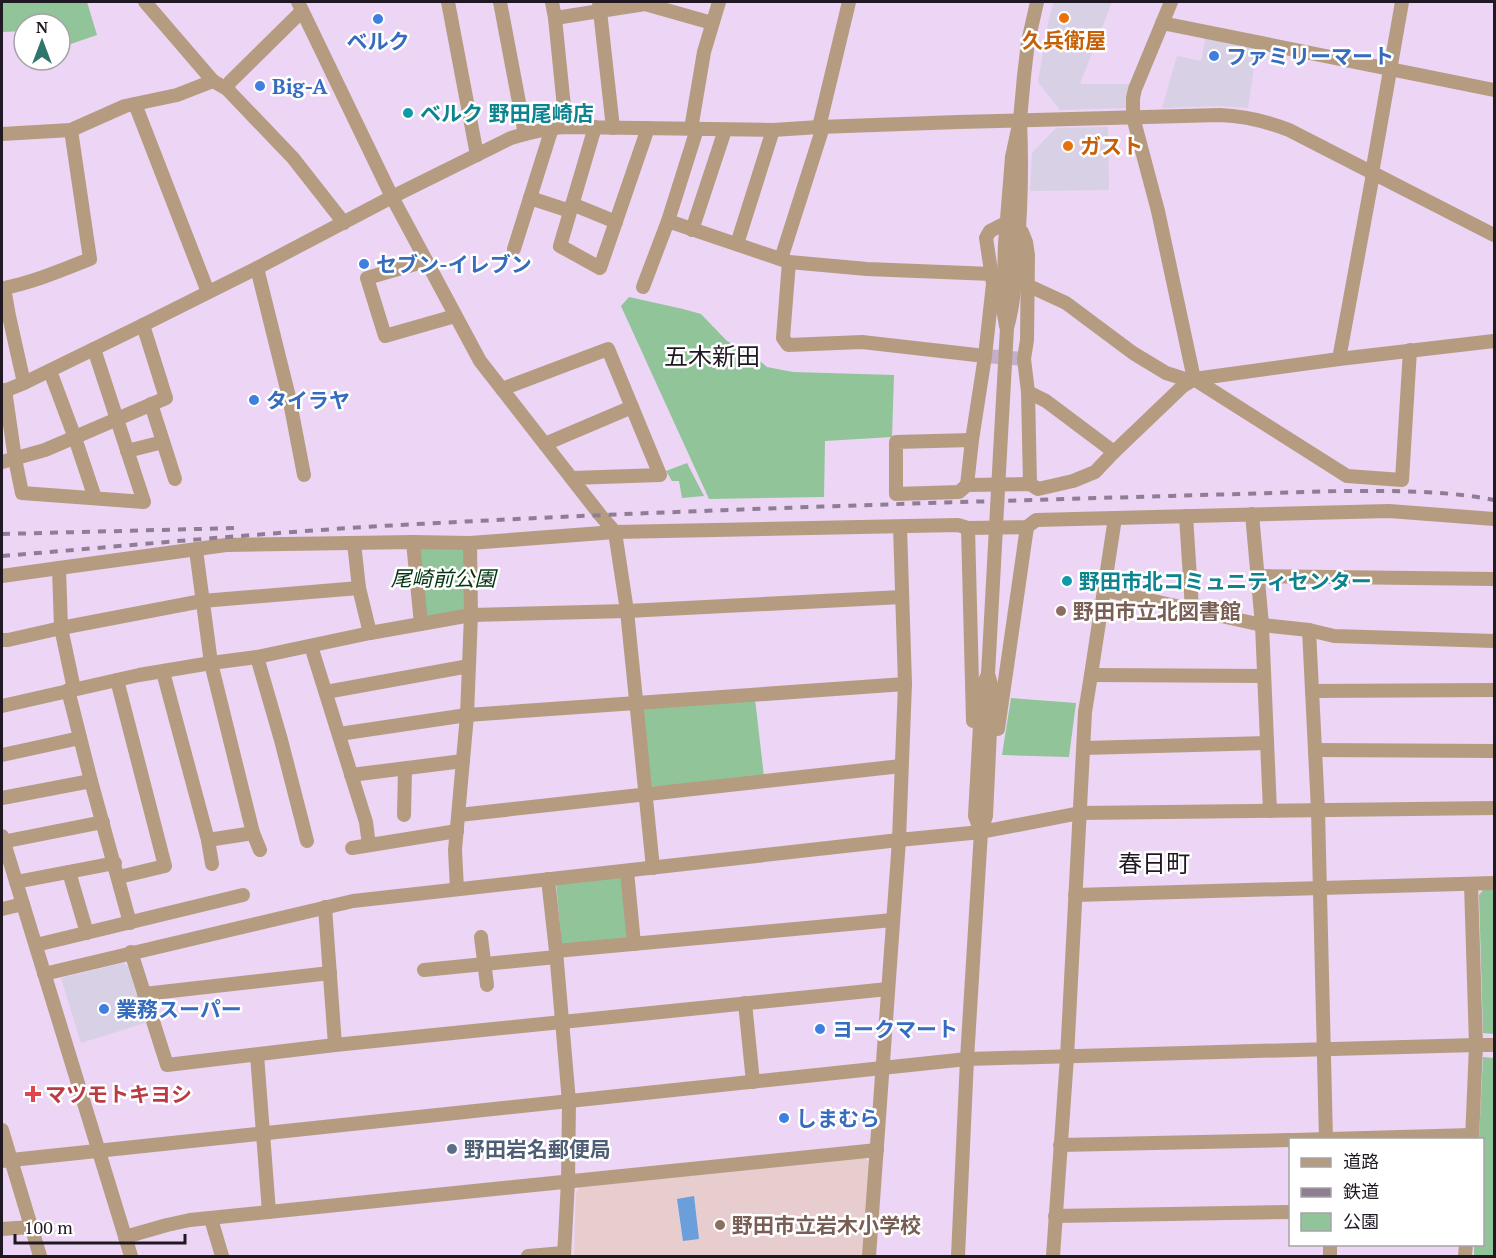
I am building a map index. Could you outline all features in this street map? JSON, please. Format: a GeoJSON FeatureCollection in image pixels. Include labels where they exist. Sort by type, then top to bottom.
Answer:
{"type":"FeatureCollection","features":[{"type":"Feature","properties":{"kind":"street"},"geometry":{"type":"LineString","coordinates":[[164,2],[149,6],[213,81],[227,89],[293,158],[344,223]]}},
{"type":"Feature","properties":{"kind":"street"},"geometry":{"type":"LineString","coordinates":[[448,2],[477,155]]}},
{"type":"Feature","properties":{"kind":"street"},"geometry":{"type":"LineString","coordinates":[[500,2],[525,134]]}},
{"type":"Feature","properties":{"kind":"street"},"geometry":{"type":"LineString","coordinates":[[514,249],[530,198],[559,127],[555,18],[552,2]]}},
{"type":"Feature","properties":{"kind":"street"},"geometry":{"type":"LineString","coordinates":[[643,287],[668,221],[694,129],[705,52],[719,2]]}},
{"type":"Feature","properties":{"kind":"street"},"geometry":{"type":"LineString","coordinates":[[849,2],[821,127],[785,260],[783,338],[788,345],[862,342],[985,356]]}},
{"type":"Feature","properties":{"kind":"street"},"geometry":{"type":"LineString","coordinates":[[958,1257],[981,832],[975,816],[985,743],[982,688],[988,674],[1007,328],[1003,308],[1005,243],[1013,223],[1012,157],[1020,120],[1028,42],[1037,2]]}},
{"type":"Feature","properties":{"kind":"street"},"geometry":{"type":"LineString","coordinates":[[1170,2],[1135,89],[1133,117],[1158,211],[1192,380]]}},
{"type":"Feature","properties":{"kind":"street"},"geometry":{"type":"LineString","coordinates":[[1338,359],[1402,2]]}},
{"type":"Feature","properties":{"kind":"street"},"geometry":{"type":"LineString","coordinates":[[555,18],[600,6],[645,3],[712,23]]}},
{"type":"Feature","properties":{"kind":"street"},"geometry":{"type":"LineString","coordinates":[[227,89],[230,82],[300,6],[392,197],[480,361],[615,532],[627,611],[652,868]]}},
{"type":"Feature","properties":{"kind":"street"},"geometry":{"type":"LineString","coordinates":[[600,6],[613,128]]}},
{"type":"Feature","properties":{"kind":"street"},"geometry":{"type":"LineString","coordinates":[[1162,23],[1494,90]]}},
{"type":"Feature","properties":{"kind":"street"},"geometry":{"type":"LineString","coordinates":[[2,134],[71,130],[125,106],[177,94],[213,81]]}},
{"type":"Feature","properties":{"kind":"street"},"geometry":{"type":"LineString","coordinates":[[135,104],[208,292]]}},
{"type":"Feature","properties":{"kind":"street"},"geometry":{"type":"LineString","coordinates":[[94,349],[144,502],[22,493],[8,460],[3,391],[50,371],[94,349],[143,325],[511,138],[559,127],[773,130],[1133,117],[1220,115],[1254,118],[1289,130],[1494,235]]}},
{"type":"Feature","properties":{"kind":"street"},"geometry":{"type":"LineString","coordinates":[[595,127],[560,246],[600,268],[648,129]]}},
{"type":"Feature","properties":{"kind":"street"},"geometry":{"type":"LineString","coordinates":[[24,383],[5,316],[4,288],[44,277],[90,259],[71,130]]}},
{"type":"Feature","properties":{"kind":"street"},"geometry":{"type":"LineString","coordinates":[[692,230],[726,130]]}},
{"type":"Feature","properties":{"kind":"street"},"geometry":{"type":"LineString","coordinates":[[737,244],[773,130]]}},
{"type":"Feature","properties":{"kind":"street"},"geometry":{"type":"LineString","coordinates":[[530,198],[616,222]]}},
{"type":"Feature","properties":{"kind":"street"},"geometry":{"type":"LineString","coordinates":[[668,221],[785,260],[867,269],[992,274]]}},
{"type":"Feature","properties":{"kind":"street"},"geometry":{"type":"LineString","coordinates":[[967,485],[993,284],[986,238],[990,231],[1013,223]]}},
{"type":"Feature","properties":{"kind":"street"},"geometry":{"type":"LineString","coordinates":[[1013,223],[1026,242],[1028,255],[1027,340],[1024,359],[1028,392],[1030,484]]}},
{"type":"Feature","properties":{"kind":"street"},"geometry":{"type":"LineString","coordinates":[[426,261],[367,278],[385,336],[455,316]]}},
{"type":"Feature","properties":{"kind":"street"},"geometry":{"type":"LineString","coordinates":[[257,268],[289,397],[304,475]]}},
{"type":"Feature","properties":{"kind":"street"},"geometry":{"type":"LineString","coordinates":[[1027,285],[1066,303],[1132,353],[1166,373],[1192,380],[1347,476],[1402,480],[1410,350]]}},
{"type":"Feature","properties":{"kind":"street"},"geometry":{"type":"LineString","coordinates":[[8,460],[45,450],[166,398],[143,325]]}},
{"type":"Feature","properties":{"kind":"street"},"geometry":{"type":"LineString","coordinates":[[972,440],[896,442],[896,494],[959,492],[967,485],[1030,484],[1038,489],[1073,481],[1095,472],[1183,386],[1192,380],[1338,359],[1494,341]]}},
{"type":"Feature","properties":{"kind":"street"},"geometry":{"type":"LineString","coordinates":[[502,388],[608,349],[660,476],[572,478]]}},
{"type":"Feature","properties":{"kind":"street"},"geometry":{"type":"LineString","coordinates":[[50,371],[95,498]]}},
{"type":"Feature","properties":{"kind":"street"},"geometry":{"type":"LineString","coordinates":[[1028,392],[1046,400],[1114,452]]}},
{"type":"Feature","properties":{"kind":"street"},"geometry":{"type":"LineString","coordinates":[[151,404],[175,479]]}},
{"type":"Feature","properties":{"kind":"street"},"geometry":{"type":"LineString","coordinates":[[545,444],[632,407]]}},
{"type":"Feature","properties":{"kind":"street"},"geometry":{"type":"LineString","coordinates":[[127,451],[163,442]]}},
{"type":"Feature","properties":{"kind":"street"},"geometry":{"type":"LineString","coordinates":[[2,576],[226,545],[470,543],[615,532],[958,525],[968,528],[1027,526],[1036,520],[1389,511],[1494,519]]}},
{"type":"Feature","properties":{"kind":"street"},"geometry":{"type":"LineString","coordinates":[[1252,514],[1262,625],[1270,811]]}},
{"type":"Feature","properties":{"kind":"street"},"geometry":{"type":"LineString","coordinates":[[1186,516],[1192,609]]}},
{"type":"Feature","properties":{"kind":"street"},"geometry":{"type":"LineString","coordinates":[[1053,1257],[1067,1057],[1084,712],[1115,518]]}},
{"type":"Feature","properties":{"kind":"street"},"geometry":{"type":"LineString","coordinates":[[869,1257],[898,840],[905,684],[900,526]]}},
{"type":"Feature","properties":{"kind":"street"},"geometry":{"type":"LineString","coordinates":[[985,743],[998,730],[1027,526]]}},
{"type":"Feature","properties":{"kind":"street"},"geometry":{"type":"LineString","coordinates":[[968,528],[972,720],[985,743]]}},
{"type":"Feature","properties":{"kind":"street"},"geometry":{"type":"LineString","coordinates":[[412,542],[421,624]]}},
{"type":"Feature","properties":{"kind":"street"},"geometry":{"type":"LineString","coordinates":[[354,543],[359,588],[370,633]]}},
{"type":"Feature","properties":{"kind":"street"},"geometry":{"type":"LineString","coordinates":[[458,889],[455,850],[467,715],[471,615],[470,543]]}},
{"type":"Feature","properties":{"kind":"street"},"geometry":{"type":"LineString","coordinates":[[196,550],[211,663],[253,832],[260,850]]}},
{"type":"Feature","properties":{"kind":"street"},"geometry":{"type":"LineString","coordinates":[[59,568],[61,628],[80,738],[130,923]]}},
{"type":"Feature","properties":{"kind":"street"},"geometry":{"type":"LineString","coordinates":[[1258,576],[1494,579]]}},
{"type":"Feature","properties":{"kind":"street"},"geometry":{"type":"LineString","coordinates":[[2,640],[202,601],[359,588]]}},
{"type":"Feature","properties":{"kind":"street"},"geometry":{"type":"LineString","coordinates":[[1104,590],[1262,625],[1309,630],[1334,636],[1494,641]]}},
{"type":"Feature","properties":{"kind":"street"},"geometry":{"type":"LineString","coordinates":[[2,706],[117,680],[257,657],[471,615],[627,611],[903,597]]}},
{"type":"Feature","properties":{"kind":"street"},"geometry":{"type":"LineString","coordinates":[[1309,630],[1321,888],[1326,1138]]}},
{"type":"Feature","properties":{"kind":"street"},"geometry":{"type":"LineString","coordinates":[[311,646],[366,822],[369,845]]}},
{"type":"Feature","properties":{"kind":"street"},"geometry":{"type":"LineString","coordinates":[[257,657],[307,841]]}},
{"type":"Feature","properties":{"kind":"street"},"geometry":{"type":"LineString","coordinates":[[326,692],[469,666]]}},
{"type":"Feature","properties":{"kind":"street"},"geometry":{"type":"LineString","coordinates":[[163,672],[208,840],[212,864]]}},
{"type":"Feature","properties":{"kind":"street"},"geometry":{"type":"LineString","coordinates":[[1091,675],[1264,676]]}},
{"type":"Feature","properties":{"kind":"street"},"geometry":{"type":"LineString","coordinates":[[16,882],[69,872],[165,866],[117,680]]}},
{"type":"Feature","properties":{"kind":"street"},"geometry":{"type":"LineString","coordinates":[[339,734],[467,715],[905,684]]}},
{"type":"Feature","properties":{"kind":"street"},"geometry":{"type":"LineString","coordinates":[[1312,691],[1494,690]]}},
{"type":"Feature","properties":{"kind":"street"},"geometry":{"type":"LineString","coordinates":[[2,755],[80,738]]}},
{"type":"Feature","properties":{"kind":"street"},"geometry":{"type":"LineString","coordinates":[[1084,748],[1267,743]]}},
{"type":"Feature","properties":{"kind":"street"},"geometry":{"type":"LineString","coordinates":[[1315,750],[1494,751]]}},
{"type":"Feature","properties":{"kind":"street"},"geometry":{"type":"LineString","coordinates":[[351,775],[463,761]]}},
{"type":"Feature","properties":{"kind":"street"},"geometry":{"type":"LineString","coordinates":[[459,815],[901,766]]}},
{"type":"Feature","properties":{"kind":"street"},"geometry":{"type":"LineString","coordinates":[[404,815],[405,769]]}},
{"type":"Feature","properties":{"kind":"street"},"geometry":{"type":"LineString","coordinates":[[2,798],[91,781]]}},
{"type":"Feature","properties":{"kind":"street"},"geometry":{"type":"LineString","coordinates":[[44,974],[353,901],[981,832],[1080,813],[1494,808]]}},
{"type":"Feature","properties":{"kind":"street"},"geometry":{"type":"LineString","coordinates":[[103,822],[2,840],[131,1257]]}},
{"type":"Feature","properties":{"kind":"street"},"geometry":{"type":"LineString","coordinates":[[352,848],[457,831]]}},
{"type":"Feature","properties":{"kind":"street"},"geometry":{"type":"LineString","coordinates":[[208,840],[253,832]]}},
{"type":"Feature","properties":{"kind":"street"},"geometry":{"type":"LineString","coordinates":[[627,871],[634,944]]}},
{"type":"Feature","properties":{"kind":"street"},"geometry":{"type":"LineString","coordinates":[[69,872],[87,933]]}},
{"type":"Feature","properties":{"kind":"street"},"geometry":{"type":"LineString","coordinates":[[528,1257],[564,1255],[568,1181],[569,1102],[548,879]]}},
{"type":"Feature","properties":{"kind":"street"},"geometry":{"type":"LineString","coordinates":[[1075,895],[1494,883]]}},
{"type":"Feature","properties":{"kind":"street"},"geometry":{"type":"LineString","coordinates":[[1399,1138],[1472,1137],[1476,1045],[1471,884]]}},
{"type":"Feature","properties":{"kind":"street"},"geometry":{"type":"LineString","coordinates":[[36,945],[243,895]]}},
{"type":"Feature","properties":{"kind":"street"},"geometry":{"type":"LineString","coordinates":[[2,909],[23,904]]}},
{"type":"Feature","properties":{"kind":"street"},"geometry":{"type":"LineString","coordinates":[[325,907],[335,1045]]}},
{"type":"Feature","properties":{"kind":"street"},"geometry":{"type":"LineString","coordinates":[[424,970],[634,944],[892,920]]}},
{"type":"Feature","properties":{"kind":"street"},"geometry":{"type":"LineString","coordinates":[[481,937],[487,985]]}},
{"type":"Feature","properties":{"kind":"street"},"geometry":{"type":"LineString","coordinates":[[131,952],[166,1065],[335,1045],[888,989]]}},
{"type":"Feature","properties":{"kind":"street"},"geometry":{"type":"LineString","coordinates":[[144,994],[330,973]]}},
{"type":"Feature","properties":{"kind":"street"},"geometry":{"type":"LineString","coordinates":[[745,1003],[753,1082]]}},
{"type":"Feature","properties":{"kind":"street"},"geometry":{"type":"LineString","coordinates":[[7,1160],[968,1059],[1494,1045]]}},
{"type":"Feature","properties":{"kind":"street"},"geometry":{"type":"LineString","coordinates":[[256,1055],[269,1212]]}},
{"type":"Feature","properties":{"kind":"street"},"geometry":{"type":"LineString","coordinates":[[2,1130],[7,1160],[32,1227],[40,1257]]}},
{"type":"Feature","properties":{"kind":"street"},"geometry":{"type":"LineString","coordinates":[[1060,1145],[1289,1140]]}},
{"type":"Feature","properties":{"kind":"street"},"geometry":{"type":"LineString","coordinates":[[125,1237],[190,1220],[877,1150]]}},
{"type":"Feature","properties":{"kind":"street"},"geometry":{"type":"LineString","coordinates":[[1055,1215],[1289,1212]]}},
{"type":"Feature","properties":{"kind":"street"},"geometry":{"type":"LineString","coordinates":[[210,1219],[222,1257]]}},
{"type":"Feature","properties":{"kind":"street"},"geometry":{"type":"LineString","coordinates":[[2,1229],[32,1227]]}},
{"type":"Feature","properties":{"kind":"shaded area"},"geometry":{"type":"Polygon","coordinates":[[[1054,2],[1112,2],[1080,84],[1134,84],[1129,105],[1125,108],[1060,110],[1038,82],[1054,2]]]}},
{"type":"Feature","properties":{"kind":"shaded area"},"geometry":{"type":"Polygon","coordinates":[[[1206,36],[1257,46],[1248,108],[1220,106],[1162,108],[1177,56],[1201,61],[1206,36]]]}},
{"type":"Feature","properties":{"kind":"shaded area"},"geometry":{"type":"Polygon","coordinates":[[[1108,127],[1109,190],[1030,191],[1032,153],[1056,128],[1108,127]]]}},
{"type":"Feature","properties":{"kind":"shaded area"},"geometry":{"type":"Polygon","coordinates":[[[123,963],[131,968],[148,1022],[81,1043],[61,978],[123,963]]]}},
{"type":"Feature","properties":{"kind":"shaded area","name":"野田市立岩木小学校"},"geometry":{"type":"Polygon","coordinates":[[[864,1157],[870,1163],[864,1256],[574,1256],[576,1193],[580,1186],[864,1157]]]}},
{"type":"Feature","properties":{"kind":"green space"},"geometry":{"type":"Polygon","coordinates":[[[2,2],[87,2],[97,35],[72,44],[72,12],[12,12],[12,32],[2,32],[2,2]]]}},
{"type":"Feature","properties":{"kind":"green space"},"geometry":{"type":"Polygon","coordinates":[[[629,297],[701,314],[727,341],[753,355],[767,367],[793,372],[894,375],[892,437],[825,441],[824,497],[709,499],[621,306],[629,297]]]}},
{"type":"Feature","properties":{"kind":"green space"},"geometry":{"type":"Polygon","coordinates":[[[687,463],[704,496],[682,498],[679,481],[672,481],[666,471],[687,463]]]}},
{"type":"Feature","properties":{"kind":"green space","name":"尾崎前公園"},"geometry":{"type":"Polygon","coordinates":[[[417,545],[465,546],[467,610],[423,618],[417,545]]]}},
{"type":"Feature","properties":{"kind":"green space"},"geometry":{"type":"Polygon","coordinates":[[[1011,698],[1076,703],[1069,757],[1002,755],[1011,698]]]}},
{"type":"Feature","properties":{"kind":"green space"},"geometry":{"type":"Polygon","coordinates":[[[755,699],[764,777],[649,787],[642,708],[755,699]]]}},
{"type":"Feature","properties":{"kind":"green space"},"geometry":{"type":"Polygon","coordinates":[[[623,876],[630,939],[562,946],[556,883],[623,876]]]}},
{"type":"Feature","properties":{"kind":"green space"},"geometry":{"type":"Polygon","coordinates":[[[1484,889],[1494,889],[1494,1034],[1483,1033],[1479,895],[1484,889]]]}},
{"type":"Feature","properties":{"kind":"green space"},"geometry":{"type":"Polygon","coordinates":[[[1483,1057],[1494,1058],[1494,1256],[1474,1256],[1474,1246],[1484,1246],[1484,1138],[1479,1138],[1483,1057]]]}},
{"type":"Feature","properties":{"kind":"water"},"geometry":{"type":"Polygon","coordinates":[[[694,1196],[699,1239],[683,1241],[677,1199],[694,1196]]]}},
{"type":"Feature","properties":{"kind":"tunnel"},"geometry":{"type":"LineString","coordinates":[[985,356],[1024,359]]}},
{"type":"Feature","properties":{"kind":"railway"},"geometry":{"type":"LineString","coordinates":[[2,556],[383,526],[776,508],[1340,491],[1437,493],[1494,500]]}},
{"type":"Feature","properties":{"kind":"railway"},"geometry":{"type":"LineString","coordinates":[[2,534],[237,528]]}},
{"type":"Feature","properties":{"kind":"place","name":"久兵衛屋"},"geometry":{"type":"Point","coordinates":[1064,18]}},
{"type":"Feature","properties":{"kind":"place","name":"ベルク"},"geometry":{"type":"Point","coordinates":[378,19]}},
{"type":"Feature","properties":{"kind":"place","name":"ファミリーマート"},"geometry":{"type":"Point","coordinates":[1214,56]}},
{"type":"Feature","properties":{"kind":"place","name":"Big-A"},"geometry":{"type":"Point","coordinates":[260,86]}},
{"type":"Feature","properties":{"kind":"place","name":"ベルク 野田尾崎店"},"geometry":{"type":"Point","coordinates":[408,113]}},
{"type":"Feature","properties":{"kind":"place","name":"ガスト"},"geometry":{"type":"Point","coordinates":[1068,146]}},
{"type":"Feature","properties":{"kind":"place","name":"セブン-イレブン"},"geometry":{"type":"Point","coordinates":[364,264]}},
{"type":"Feature","properties":{"kind":"place","name":"タイラヤ"},"geometry":{"type":"Point","coordinates":[254,400]}},
{"type":"Feature","properties":{"kind":"place","name":"野田市北コミュニティセンター"},"geometry":{"type":"Point","coordinates":[1067,581]}},
{"type":"Feature","properties":{"kind":"place","name":"野田市立北図書館"},"geometry":{"type":"Point","coordinates":[1061,611]}},
{"type":"Feature","properties":{"kind":"place","name":"業務スーパー"},"geometry":{"type":"Point","coordinates":[104,1009]}},
{"type":"Feature","properties":{"kind":"place","name":"ヨークマート"},"geometry":{"type":"Point","coordinates":[820,1029]}},
{"type":"Feature","properties":{"kind":"place","name":"マツモトキヨシ"},"geometry":{"type":"Point","coordinates":[33,1094]}},
{"type":"Feature","properties":{"kind":"place","name":"しまむら"},"geometry":{"type":"Point","coordinates":[784,1118]}},
{"type":"Feature","properties":{"kind":"place","name":"野田岩名郵便局"},"geometry":{"type":"Point","coordinates":[452,1149]}},
{"type":"Feature","properties":{"kind":"place","name":"野田市立岩木小学校"},"geometry":{"type":"Point","coordinates":[720,1225]}},
{"type":"Feature","properties":{"kind":"district","name":"五木新田"},"geometry":{"type":"Point","coordinates":[712,356]}},
{"type":"Feature","properties":{"kind":"district","name":"春日町"},"geometry":{"type":"Point","coordinates":[1154,863]}}]}
